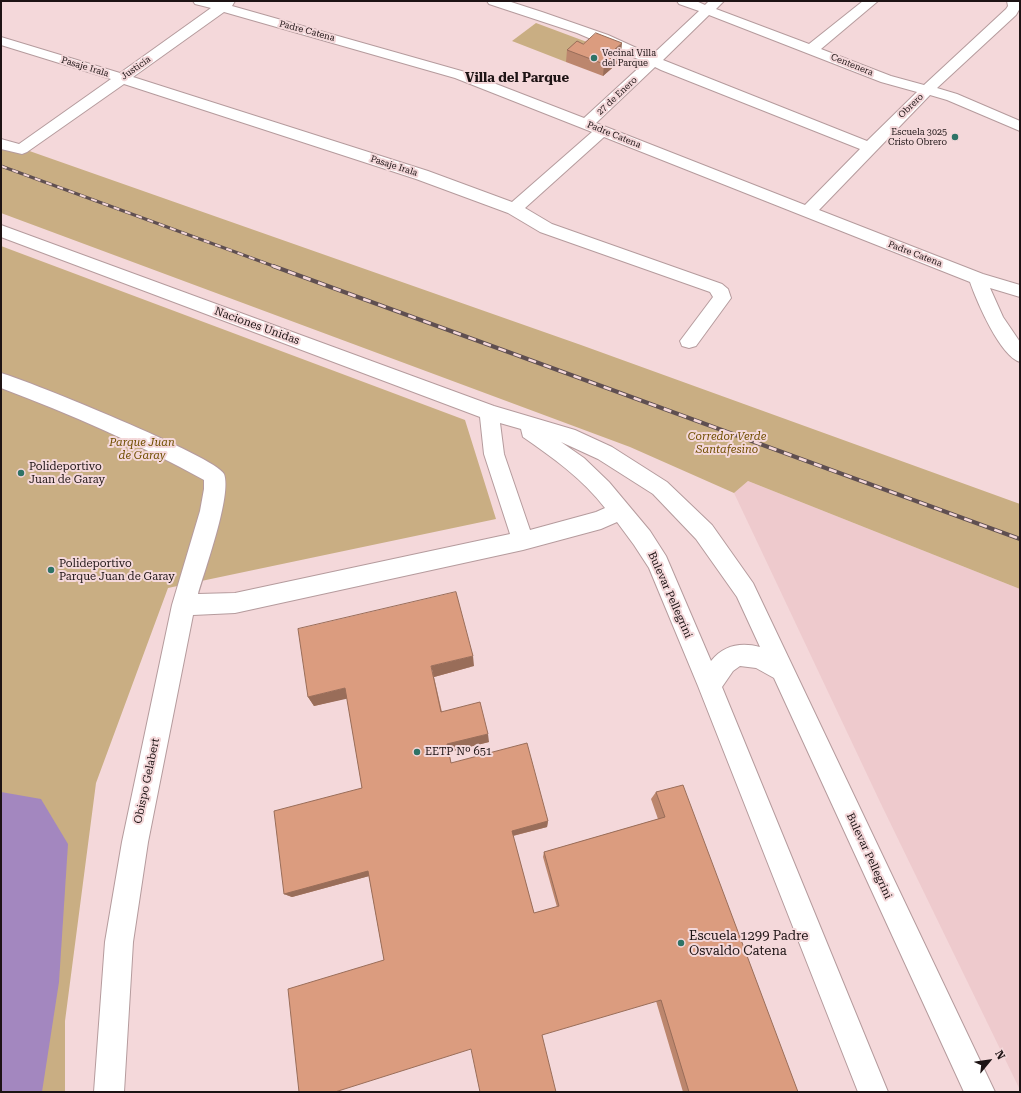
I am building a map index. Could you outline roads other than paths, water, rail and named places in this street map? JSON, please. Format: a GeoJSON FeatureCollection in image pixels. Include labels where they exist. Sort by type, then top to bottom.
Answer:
{"type":"FeatureCollection","features":[{"type":"Feature","properties":{"kind":"street","name":"Padre Catena"},"geometry":{"type":"LineString","coordinates":[[200,1],[226,4],[453,72],[977,278],[1020,291]]}},
{"type":"Feature","properties":{"kind":"street"},"geometry":{"type":"LineString","coordinates":[[494,1],[542,16],[870,148]]}},
{"type":"Feature","properties":{"kind":"street","name":"Centenera"},"geometry":{"type":"LineString","coordinates":[[684,1],[712,5],[812,49],[886,79],[952,97],[1020,126]]}},
{"type":"Feature","properties":{"kind":"street"},"geometry":{"type":"LineString","coordinates":[[812,49],[871,1]]}},
{"type":"Feature","properties":{"kind":"street","name":"Obrero"},"geometry":{"type":"LineString","coordinates":[[808,212],[927,90],[1011,12],[1015,2]]}},
{"type":"Feature","properties":{"kind":"street","name":"Justicia"},"geometry":{"type":"LineString","coordinates":[[1,144],[22,149],[226,4]]}},
{"type":"Feature","properties":{"kind":"street","name":"27 de Enero"},"geometry":{"type":"LineString","coordinates":[[587,124],[712,5]]}},
{"type":"Feature","properties":{"kind":"street","name":"Pasaje Irala"},"geometry":{"type":"LineString","coordinates":[[1,41],[122,78],[422,175],[514,209],[546,228],[716,288],[722,293],[722,298],[689,341]]}},
{"type":"Feature","properties":{"kind":"street","name":"27 de Enero"},"geometry":{"type":"LineString","coordinates":[[514,209],[602,131]]}},
{"type":"Feature","properties":{"kind":"street","name":"Naciones Unidas"},"geometry":{"type":"LineString","coordinates":[[1,231],[514,420]]}},
{"type":"Feature","properties":{"kind":"street"},"geometry":{"type":"LineString","coordinates":[[977,278],[988,308],[1000,328],[1020,354]]}},
{"type":"Feature","properties":{"kind":"street","name":"Obispo Gelabert"},"geometry":{"type":"LineString","coordinates":[[1,380],[67,405],[183,458],[214,475],[215,488],[183,606],[135,842],[119,942],[109,1092]]}},
{"type":"Feature","properties":{"kind":"street"},"geometry":{"type":"LineString","coordinates":[[489,412],[494,454],[523,541]]}},
{"type":"Feature","properties":{"kind":"street","name":"Bulevar Pellegrini"},"geometry":{"type":"LineString","coordinates":[[514,420],[577,464],[621,510],[658,563],[710,686],[873,1092]]}},
{"type":"Feature","properties":{"kind":"street","name":"Bulevar Pellegrini"},"geometry":{"type":"LineString","coordinates":[[514,420],[568,436],[605,453],[660,488],[704,532],[745,590],[980,1092]]}},
{"type":"Feature","properties":{"kind":"street"},"geometry":{"type":"LineString","coordinates":[[183,606],[235,603],[523,541],[601,520],[621,510]]}},
{"type":"Feature","properties":{"kind":"street"},"geometry":{"type":"LineString","coordinates":[[710,686],[717,670],[736,656],[748,654],[762,658],[783,670]]}},
{"type":"Feature","properties":{"kind":"railway"},"geometry":{"type":"LineString","coordinates":[[1,166],[276,267]]}},
{"type":"Feature","properties":{"kind":"railway"},"geometry":{"type":"LineString","coordinates":[[273,266],[1020,539]]}},
{"type":"Feature","properties":{"kind":"place","name":"Vecinal Villa del Parque"},"geometry":{"type":"Point","coordinates":[594,58]}},
{"type":"Feature","properties":{"kind":"place","name":"Escuela 3025 Cristo Obrero"},"geometry":{"type":"Point","coordinates":[955,137]}},
{"type":"Feature","properties":{"kind":"place","name":"Polideportivo Juan de Garay"},"geometry":{"type":"Point","coordinates":[21,473]}},
{"type":"Feature","properties":{"kind":"place","name":"Polideportivo Parque Juan de Garay"},"geometry":{"type":"Point","coordinates":[51,570]}},
{"type":"Feature","properties":{"kind":"place","name":"EETP Nº 651"},"geometry":{"type":"Point","coordinates":[417,752]}},
{"type":"Feature","properties":{"kind":"place","name":"Escuela 1299 Padre Osvaldo Catena"},"geometry":{"type":"Point","coordinates":[681,943]}},
{"type":"Feature","properties":{"kind":"district","name":"Villa del Parque"},"geometry":{"type":"Point","coordinates":[517,78]}},
{"type":"Feature","properties":{"kind":"park label","name":"Corredor Verde Santafesino"},"geometry":{"type":"Point","coordinates":[727,443]}},
{"type":"Feature","properties":{"kind":"park label","name":"Parque Juan de Garay"},"geometry":{"type":"Point","coordinates":[142,449]}}]}
